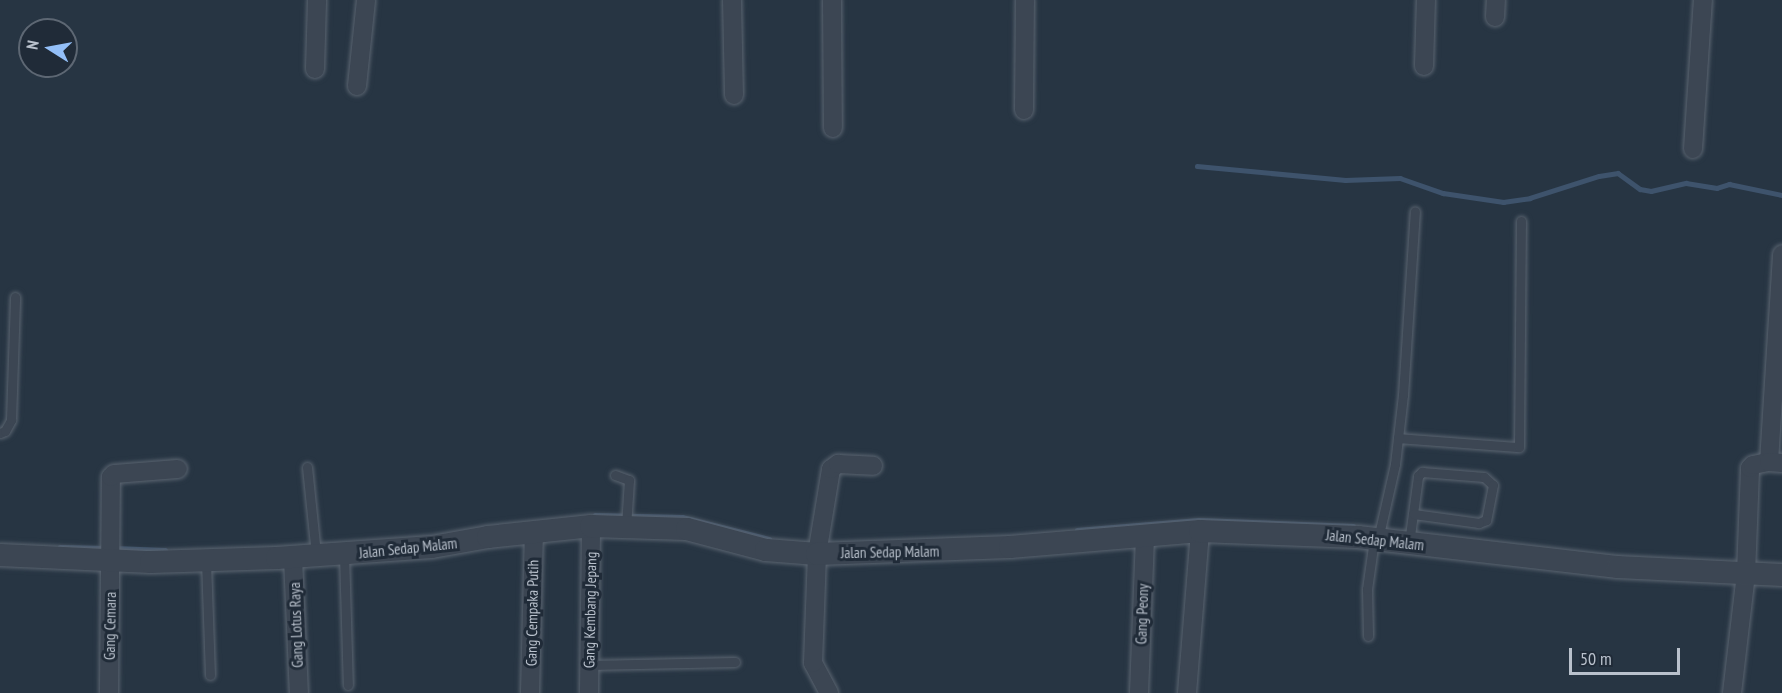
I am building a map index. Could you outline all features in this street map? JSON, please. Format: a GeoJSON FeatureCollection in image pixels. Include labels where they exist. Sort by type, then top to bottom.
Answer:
{"type":"FeatureCollection","features":[{"type":"Feature","properties":{"kind":"street"},"geometry":{"type":"LineString","coordinates":[[315,69],[317,0]]}},
{"type":"Feature","properties":{"kind":"street"},"geometry":{"type":"LineString","coordinates":[[357,86],[366,0]]}},
{"type":"Feature","properties":{"kind":"street"},"geometry":{"type":"LineString","coordinates":[[732,0],[734,95]]}},
{"type":"Feature","properties":{"kind":"street"},"geometry":{"type":"LineString","coordinates":[[832,0],[833,128]]}},
{"type":"Feature","properties":{"kind":"street"},"geometry":{"type":"LineString","coordinates":[[1024,110],[1025,0]]}},
{"type":"Feature","properties":{"kind":"street"},"geometry":{"type":"LineString","coordinates":[[1424,66],[1426,0]]}},
{"type":"Feature","properties":{"kind":"street"},"geometry":{"type":"LineString","coordinates":[[1693,149],[1703,0]]}},
{"type":"Feature","properties":{"kind":"street"},"geometry":{"type":"LineString","coordinates":[[1732,693],[1746,565],[1750,468],[1752,465],[1775,463],[1782,254]]}},
{"type":"Feature","properties":{"kind":"street"},"geometry":{"type":"LineString","coordinates":[[829,693],[813,663],[818,545],[833,466],[873,466]]}},
{"type":"Feature","properties":{"kind":"street","name":"Gang Cemara"},"geometry":{"type":"LineString","coordinates":[[109,693],[111,477],[114,474],[178,469]]}},
{"type":"Feature","properties":{"kind":"street","name":"Jalan Sedap Malam"},"geometry":{"type":"LineString","coordinates":[[0,555],[112,551],[206,561],[293,558],[315,545],[344,554],[432,547],[591,526],[627,517],[687,529],[766,550],[818,545],[971,550],[1200,531],[1379,533],[1410,535],[1618,567],[1746,565],[1782,575]]}},
{"type":"Feature","properties":{"kind":"street","name":"Gang Kembang Jepang"},"geometry":{"type":"LineString","coordinates":[[589,693],[591,526]]}},
{"type":"Feature","properties":{"kind":"street"},"geometry":{"type":"LineString","coordinates":[[1187,693],[1200,531]]}},
{"type":"Feature","properties":{"kind":"street","name":"Gang Cempaka Putih"},"geometry":{"type":"LineString","coordinates":[[530,693],[534,532]]}},
{"type":"Feature","properties":{"kind":"street","name":"Gang Peony"},"geometry":{"type":"LineString","coordinates":[[1139,693],[1145,535]]}},
{"type":"Feature","properties":{"kind":"street","name":"Gang Lotus Raya"},"geometry":{"type":"LineString","coordinates":[[293,558],[299,693]]}},
{"type":"Feature","properties":{"kind":"lane"},"geometry":{"type":"LineString","coordinates":[[1368,636],[1367,589],[1398,438],[1403,395],[1415,211]]}},
{"type":"Feature","properties":{"kind":"lane"},"geometry":{"type":"LineString","coordinates":[[1398,438],[1519,447],[1521,221]]}},
{"type":"Feature","properties":{"kind":"lane"},"geometry":{"type":"LineString","coordinates":[[0,433],[5,431],[11,420],[15,297]]}},
{"type":"Feature","properties":{"kind":"lane"},"geometry":{"type":"LineString","coordinates":[[308,467],[315,545]]}},
{"type":"Feature","properties":{"kind":"lane"},"geometry":{"type":"LineString","coordinates":[[1410,535],[1418,476],[1422,472],[1484,477],[1493,485],[1486,520],[1479,523],[1413,514]]}},
{"type":"Feature","properties":{"kind":"lane"},"geometry":{"type":"LineString","coordinates":[[615,475],[629,480],[627,517]]}},
{"type":"Feature","properties":{"kind":"lane"},"geometry":{"type":"LineString","coordinates":[[344,554],[348,685]]}},
{"type":"Feature","properties":{"kind":"lane"},"geometry":{"type":"LineString","coordinates":[[206,561],[210,675]]}},
{"type":"Feature","properties":{"kind":"lane"},"geometry":{"type":"LineString","coordinates":[[589,665],[735,662]]}},
{"type":"Feature","properties":{"kind":"waterway"},"geometry":{"type":"LineString","coordinates":[[1197,166],[1345,180],[1400,178],[1443,193],[1503,202],[1530,198],[1599,176],[1618,173],[1640,189],[1651,191],[1686,183],[1717,188],[1729,184],[1782,195]]}},
{"type":"Feature","properties":{"kind":"waterway"},"geometry":{"type":"LineString","coordinates":[[595,515],[682,517],[769,539]]}},
{"type":"Feature","properties":{"kind":"waterway"},"geometry":{"type":"LineString","coordinates":[[1077,530],[1199,520],[1353,526]]}},
{"type":"Feature","properties":{"kind":"waterway"},"geometry":{"type":"LineString","coordinates":[[60,547],[105,548]]}},
{"type":"Feature","properties":{"kind":"waterway"},"geometry":{"type":"LineString","coordinates":[[114,548],[165,550]]}}]}
